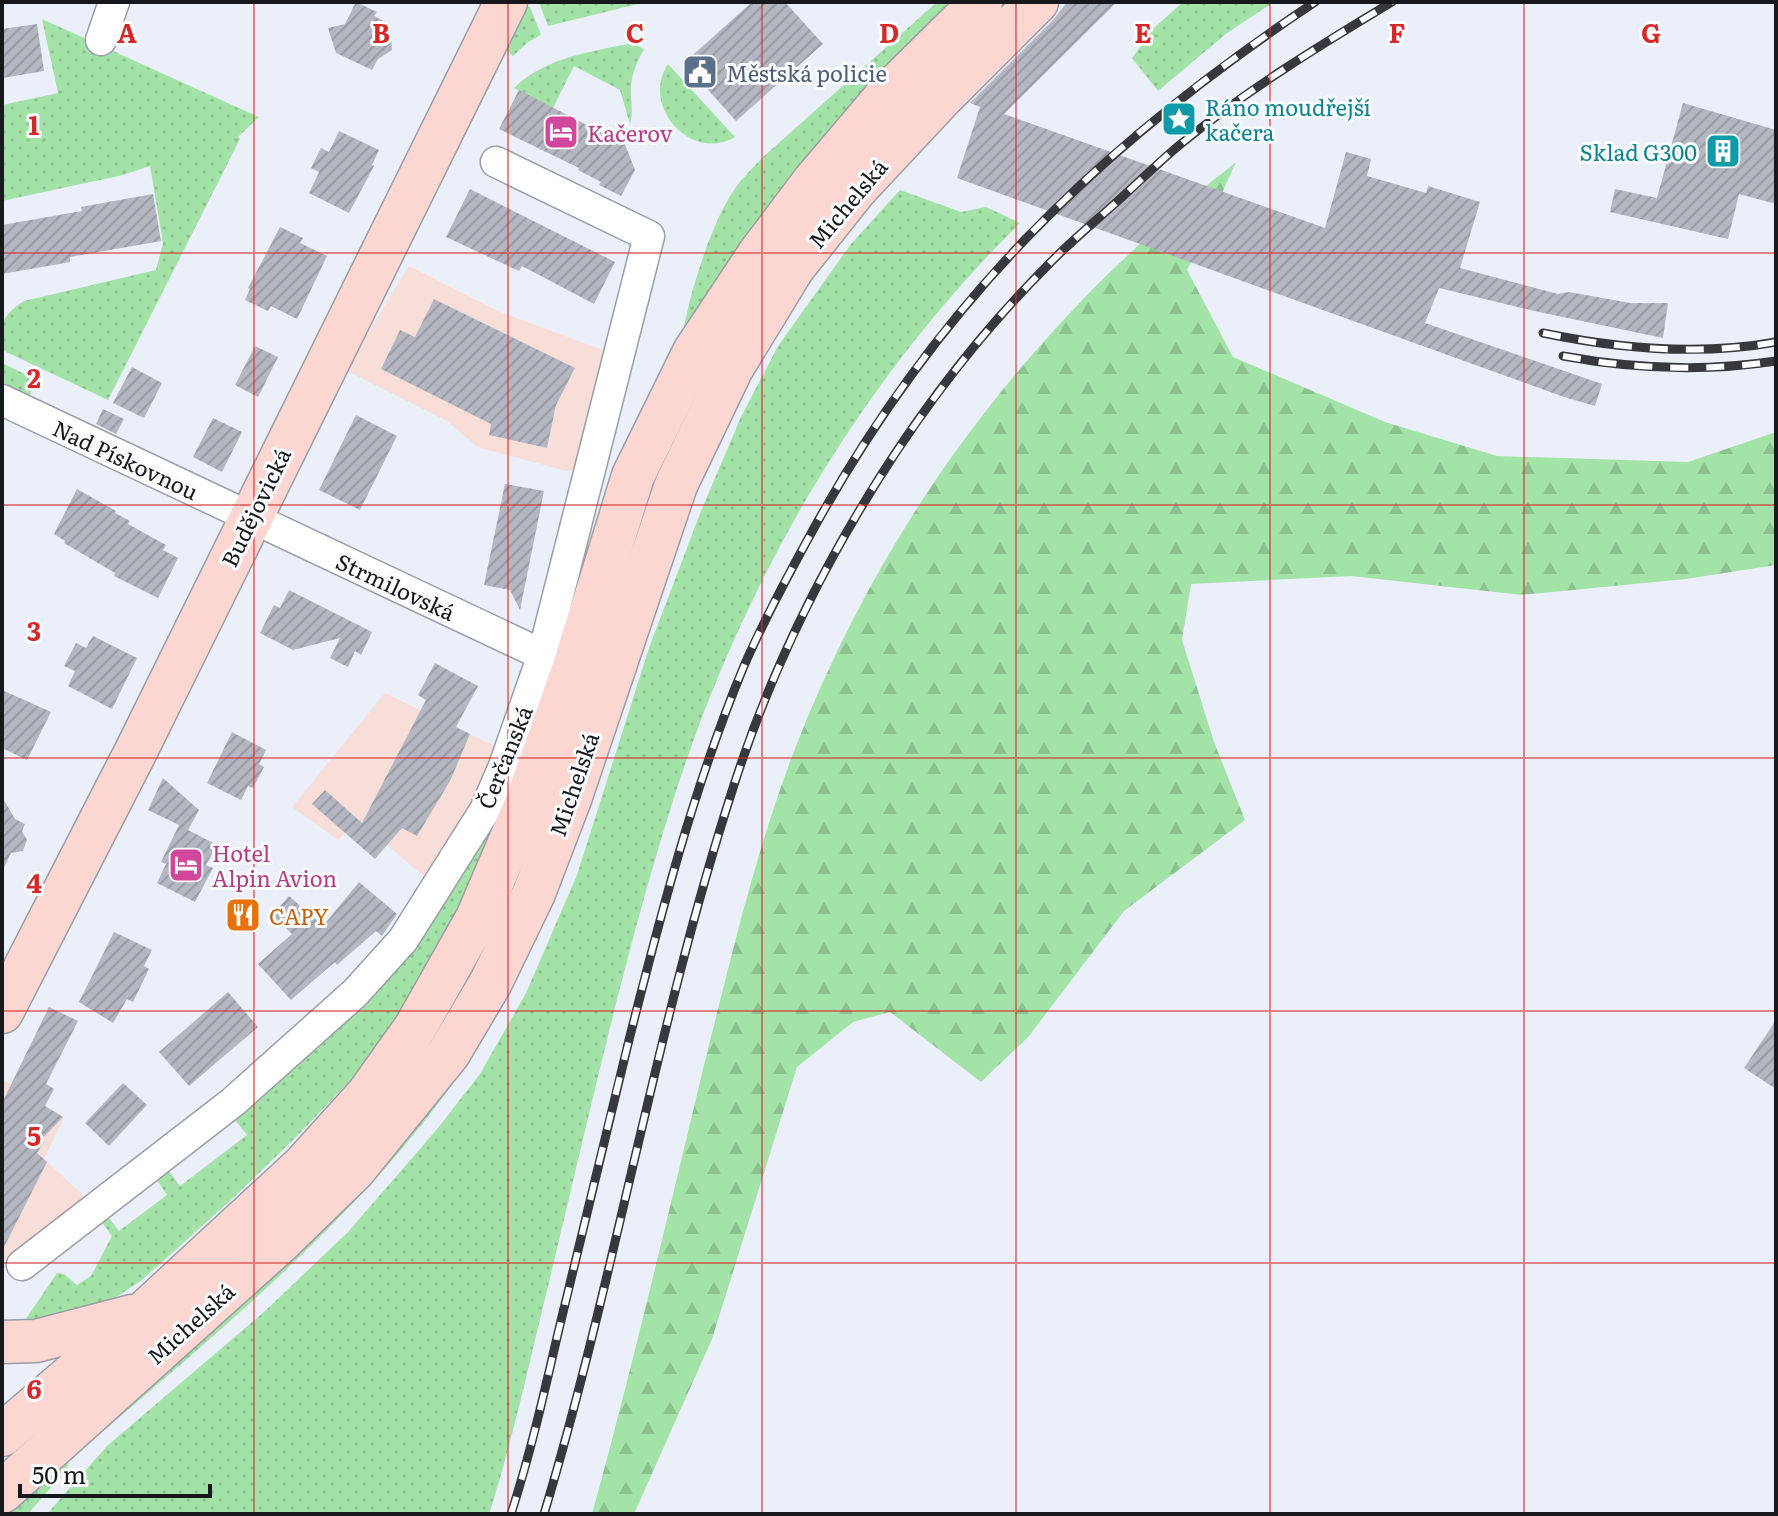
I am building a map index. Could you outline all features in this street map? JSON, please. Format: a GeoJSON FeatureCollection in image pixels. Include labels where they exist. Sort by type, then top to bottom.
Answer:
{"type":"FeatureCollection","features":[{"type":"Feature","properties":{"kind":"main road","name":"Budějovická"},"geometry":{"type":"LineString","coordinates":[[2,1012],[135,753],[506,2]]}},
{"type":"Feature","properties":{"kind":"main road","name":"Michelská"},"geometry":{"type":"LineString","coordinates":[[2,1435],[145,1312],[303,1166],[368,1094],[415,1028],[477,918],[525,806],[573,670],[633,476],[694,352],[759,254],[814,181],[887,95],[981,2]]}},
{"type":"Feature","properties":{"kind":"main road","name":"Michelská"},"geometry":{"type":"LineString","coordinates":[[4,1475],[280,1242],[354,1170],[449,1053],[491,982],[534,893],[570,799],[676,485],[732,368],[793,268],[855,190],[1037,2]]}},
{"type":"Feature","properties":{"kind":"main road"},"geometry":{"type":"LineString","coordinates":[[2,1342],[36,1341],[145,1312]]}},
{"type":"Feature","properties":{"kind":"street"},"geometry":{"type":"LineString","coordinates":[[101,40],[114,2]]}},
{"type":"Feature","properties":{"kind":"street","name":"Čerčanská"},"geometry":{"type":"LineString","coordinates":[[22,1265],[233,1102],[355,993],[403,940],[485,810],[504,766],[543,655],[649,236],[496,162]]}},
{"type":"Feature","properties":{"kind":"street","name":"Nad Pískovnou"},"geometry":{"type":"LineString","coordinates":[[2,400],[250,517]]}},
{"type":"Feature","properties":{"kind":"street","name":"Strmilovská"},"geometry":{"type":"LineString","coordinates":[[250,517],[543,655]]}},
{"type":"Feature","properties":{"kind":"shaded area"},"geometry":{"type":"Polygon","coordinates":[[[409,266],[498,311],[608,352],[576,470],[566,471],[477,447],[447,421],[345,370],[409,266]]]}},
{"type":"Feature","properties":{"kind":"shaded area"},"geometry":{"type":"Polygon","coordinates":[[[385,693],[524,757],[497,833],[488,830],[451,894],[424,877],[359,820],[338,840],[292,807],[385,693]]]}},
{"type":"Feature","properties":{"kind":"shaded area"},"geometry":{"type":"Polygon","coordinates":[[[2,1080],[34,1096],[64,1117],[44,1159],[86,1198],[32,1271],[16,1280],[2,1265],[2,1080]]]}},
{"type":"Feature","properties":{"kind":"green space"},"geometry":{"type":"Polygon","coordinates":[[[541,2],[646,2],[548,26],[541,2]]]}},
{"type":"Feature","properties":{"kind":"green space"},"geometry":{"type":"Polygon","coordinates":[[[937,2],[960,2],[682,338],[689,303],[709,241],[725,204],[737,186],[763,157],[937,2]]]}},
{"type":"Feature","properties":{"kind":"green space"},"geometry":{"type":"Polygon","coordinates":[[[1183,2],[1274,2],[1227,33],[1158,91],[1132,58],[1155,27],[1183,2]]]}},
{"type":"Feature","properties":{"kind":"green space"},"geometry":{"type":"Polygon","coordinates":[[[525,6],[530,7],[541,35],[513,56],[504,49],[525,6]]]}},
{"type":"Feature","properties":{"kind":"green space"},"geometry":{"type":"Polygon","coordinates":[[[42,19],[259,117],[238,137],[240,139],[108,400],[2,350],[6,316],[24,301],[156,270],[163,243],[150,166],[123,175],[2,201],[2,105],[58,93],[42,19]]]}},
{"type":"Feature","properties":{"kind":"green space"},"geometry":{"type":"Polygon","coordinates":[[[632,43],[644,49],[632,81],[630,124],[620,90],[574,66],[553,108],[514,88],[554,63],[632,43]]]}},
{"type":"Feature","properties":{"kind":"green space"},"geometry":{"type":"Polygon","coordinates":[[[668,64],[735,137],[718,143],[702,142],[674,126],[660,97],[661,80],[668,64]]]}},
{"type":"Feature","properties":{"kind":"green space"},"geometry":{"type":"Polygon","coordinates":[[[1236,162],[1187,270],[1233,357],[1385,422],[1497,456],[1688,462],[1776,432],[1776,565],[1686,579],[1522,595],[1351,576],[1191,584],[1182,640],[1214,742],[1245,820],[1124,911],[1029,1036],[981,1082],[890,1012],[853,1022],[797,1067],[712,1339],[634,1514],[592,1514],[745,904],[796,746],[833,659],[876,577],[923,498],[976,424],[1033,353],[1096,286],[1163,222],[1236,162]]]}},
{"type":"Feature","properties":{"kind":"green space"},"geometry":{"type":"Polygon","coordinates":[[[900,190],[961,212],[986,207],[1020,223],[961,285],[907,351],[857,420],[811,492],[769,567],[732,644],[700,723],[653,866],[603,1054],[518,1411],[489,1514],[47,1514],[107,1446],[264,1312],[348,1232],[480,1074],[526,993],[577,875],[649,648],[741,417],[778,346],[851,244],[900,190]]]}},
{"type":"Feature","properties":{"kind":"green space"},"geometry":{"type":"Polygon","coordinates":[[[2,363],[37,380],[29,397],[4,383],[2,363]]]}},
{"type":"Feature","properties":{"kind":"green space"},"geometry":{"type":"Polygon","coordinates":[[[488,830],[497,833],[429,978],[360,1070],[231,1200],[142,1280],[89,1315],[17,1332],[57,1273],[64,1274],[77,1285],[91,1276],[112,1236],[101,1221],[108,1217],[119,1231],[167,1195],[157,1180],[169,1171],[180,1186],[247,1135],[234,1119],[298,1066],[379,989],[434,918],[488,830]]]}},
{"type":"Feature","properties":{"kind":"green space"},"geometry":{"type":"Polygon","coordinates":[[[555,890],[515,982],[491,1026],[464,1068],[384,1169],[340,1217],[247,1306],[95,1435],[266,1280],[555,890]]]}},
{"type":"Feature","properties":{"kind":"green space"},"geometry":{"type":"Polygon","coordinates":[[[66,1452],[69,1458],[67,1469],[28,1514],[2,1514],[66,1452]]]}},
{"type":"Feature","properties":{"kind":"building"},"geometry":{"type":"Polygon","coordinates":[[[356,2],[377,12],[374,16],[390,24],[392,50],[378,59],[372,70],[336,53],[328,28],[345,24],[356,2]]]}},
{"type":"Feature","properties":{"kind":"building"},"geometry":{"type":"Polygon","coordinates":[[[752,2],[785,2],[823,44],[736,121],[684,63],[752,2]]]}},
{"type":"Feature","properties":{"kind":"building"},"geometry":{"type":"Polygon","coordinates":[[[1067,2],[1117,2],[1004,114],[1325,228],[1346,152],[1371,159],[1367,176],[1426,193],[1428,186],[1480,202],[1460,268],[1558,294],[1569,292],[1630,303],[1668,303],[1663,338],[1439,288],[1425,323],[1602,384],[1595,406],[957,178],[980,107],[970,103],[1067,2]]]}},
{"type":"Feature","properties":{"kind":"building"},"geometry":{"type":"Polygon","coordinates":[[[37,24],[44,71],[2,78],[2,29],[37,24]]]}},
{"type":"Feature","properties":{"kind":"building"},"geometry":{"type":"Polygon","coordinates":[[[519,90],[624,142],[635,170],[621,196],[599,185],[601,182],[579,168],[499,129],[519,90]]]}},
{"type":"Feature","properties":{"kind":"building","name":"Sklad G300"},"geometry":{"type":"Polygon","coordinates":[[[1683,103],[1776,130],[1776,204],[1739,194],[1728,239],[1610,212],[1615,189],[1657,198],[1683,103]]]}},
{"type":"Feature","properties":{"kind":"building"},"geometry":{"type":"Polygon","coordinates":[[[339,131],[379,150],[349,213],[309,193],[319,172],[311,168],[321,148],[329,152],[339,131]]]}},
{"type":"Feature","properties":{"kind":"building"},"geometry":{"type":"Polygon","coordinates":[[[470,189],[615,262],[594,304],[522,266],[519,271],[446,237],[470,189]]]}},
{"type":"Feature","properties":{"kind":"building"},"geometry":{"type":"Polygon","coordinates":[[[153,194],[161,241],[70,257],[70,262],[2,274],[2,225],[153,194]]]}},
{"type":"Feature","properties":{"kind":"building"},"geometry":{"type":"Polygon","coordinates":[[[280,227],[303,238],[300,243],[327,256],[297,319],[271,306],[268,311],[245,300],[248,288],[280,227]]]}},
{"type":"Feature","properties":{"kind":"building"},"geometry":{"type":"Polygon","coordinates":[[[434,299],[575,368],[556,405],[547,448],[489,435],[491,424],[381,369],[400,330],[415,337],[434,299]]]}},
{"type":"Feature","properties":{"kind":"building"},"geometry":{"type":"Polygon","coordinates":[[[255,346],[278,357],[258,397],[235,385],[255,346]]]}},
{"type":"Feature","properties":{"kind":"building"},"geometry":{"type":"Polygon","coordinates":[[[132,367],[162,383],[144,418],[113,403],[132,367]]]}},
{"type":"Feature","properties":{"kind":"building"},"geometry":{"type":"Polygon","coordinates":[[[103,409],[124,419],[116,434],[96,424],[103,409]]]}},
{"type":"Feature","properties":{"kind":"building"},"geometry":{"type":"Polygon","coordinates":[[[356,415],[397,436],[360,510],[319,490],[356,415]]]}},
{"type":"Feature","properties":{"kind":"building"},"geometry":{"type":"Polygon","coordinates":[[[213,418],[242,432],[222,472],[193,457],[213,418]]]}},
{"type":"Feature","properties":{"kind":"building"},"geometry":{"type":"Polygon","coordinates":[[[505,484],[544,491],[520,610],[510,590],[484,585],[505,484]]]}},
{"type":"Feature","properties":{"kind":"building"},"geometry":{"type":"Polygon","coordinates":[[[77,489],[116,511],[130,521],[128,524],[166,545],[163,550],[178,558],[158,598],[114,576],[115,573],[54,534],[77,489]]]}},
{"type":"Feature","properties":{"kind":"building"},"geometry":{"type":"Polygon","coordinates":[[[289,590],[372,632],[361,655],[355,651],[348,667],[330,658],[340,638],[293,650],[260,633],[274,605],[280,608],[289,590]]]}},
{"type":"Feature","properties":{"kind":"building"},"geometry":{"type":"Polygon","coordinates":[[[93,636],[137,658],[112,709],[68,686],[75,671],[64,666],[76,643],[86,648],[93,636]]]}},
{"type":"Feature","properties":{"kind":"building"},"geometry":{"type":"Polygon","coordinates":[[[435,663],[478,686],[456,727],[470,734],[450,781],[417,836],[402,828],[375,859],[312,804],[325,790],[362,823],[426,700],[418,695],[435,663]]]}},
{"type":"Feature","properties":{"kind":"building"},"geometry":{"type":"Polygon","coordinates":[[[2,690],[51,712],[27,760],[2,748],[2,690]]]}},
{"type":"Feature","properties":{"kind":"building"},"geometry":{"type":"Polygon","coordinates":[[[232,732],[266,750],[259,764],[264,767],[253,788],[248,786],[241,800],[207,783],[232,732]]]}},
{"type":"Feature","properties":{"kind":"building","name":"Hotel Alpin Avion"},"geometry":{"type":"Polygon","coordinates":[[[163,778],[199,810],[188,830],[217,845],[206,865],[213,868],[195,902],[157,883],[166,864],[161,862],[179,825],[148,810],[163,778]]]}},
{"type":"Feature","properties":{"kind":"building"},"geometry":{"type":"Polygon","coordinates":[[[2,797],[15,819],[25,824],[22,831],[27,840],[23,851],[11,853],[2,872],[2,797]]]}},
{"type":"Feature","properties":{"kind":"building"},"geometry":{"type":"Polygon","coordinates":[[[359,882],[397,914],[382,936],[376,931],[291,1000],[258,964],[292,934],[272,915],[289,896],[323,926],[359,882]]]}},
{"type":"Feature","properties":{"kind":"building"},"geometry":{"type":"Polygon","coordinates":[[[114,932],[152,950],[144,966],[149,969],[133,1002],[127,999],[113,1023],[79,1002],[114,932]]]}},
{"type":"Feature","properties":{"kind":"building"},"geometry":{"type":"Polygon","coordinates":[[[228,992],[258,1027],[189,1086],[159,1052],[228,992]]]}},
{"type":"Feature","properties":{"kind":"building"},"geometry":{"type":"Polygon","coordinates":[[[49,1007],[78,1021],[46,1084],[54,1089],[45,1106],[63,1117],[41,1140],[44,1142],[37,1153],[47,1162],[2,1251],[2,1103],[49,1007]]]}},
{"type":"Feature","properties":{"kind":"building"},"geometry":{"type":"Polygon","coordinates":[[[1776,1020],[1776,1089],[1744,1068],[1776,1020]]]}},
{"type":"Feature","properties":{"kind":"building"},"geometry":{"type":"Polygon","coordinates":[[[123,1083],[147,1105],[109,1146],[85,1123],[123,1083]]]}},
{"type":"Feature","properties":{"kind":"railway"},"geometry":{"type":"LineString","coordinates":[[511,1514],[666,897],[726,711],[744,666],[791,570],[857,455],[910,377],[966,305],[1027,238],[1092,175],[1161,115],[1315,2]]}},
{"type":"Feature","properties":{"kind":"railway"},"geometry":{"type":"LineString","coordinates":[[544,1514],[593,1333],[681,968],[733,788],[758,717],[788,647],[860,508],[948,379],[997,320],[1057,256],[1166,156],[1232,105],[1392,2]]}},
{"type":"Feature","properties":{"kind":"railway"},"geometry":{"type":"LineString","coordinates":[[1543,333],[1659,349],[1718,349],[1776,342]]}},
{"type":"Feature","properties":{"kind":"railway"},"geometry":{"type":"LineString","coordinates":[[1563,356],[1669,368],[1722,367],[1776,361]]}},
{"type":"Feature","properties":{"kind":"place","name":"Městská policie"},"geometry":{"type":"Point","coordinates":[700,72]}},
{"type":"Feature","properties":{"kind":"place","name":"Ráno moudřejší kačera"},"geometry":{"type":"Point","coordinates":[1179,119]}},
{"type":"Feature","properties":{"kind":"place","name":"Kačerov"},"geometry":{"type":"Point","coordinates":[561,132]}},
{"type":"Feature","properties":{"kind":"place","name":"Sklad G300"},"geometry":{"type":"Point","coordinates":[1723,151]}},
{"type":"Feature","properties":{"kind":"place","name":"Hotel Alpin Avion"},"geometry":{"type":"Point","coordinates":[186,865]}},
{"type":"Feature","properties":{"kind":"place","name":"CAPY"},"geometry":{"type":"Point","coordinates":[243,915]}}]}
